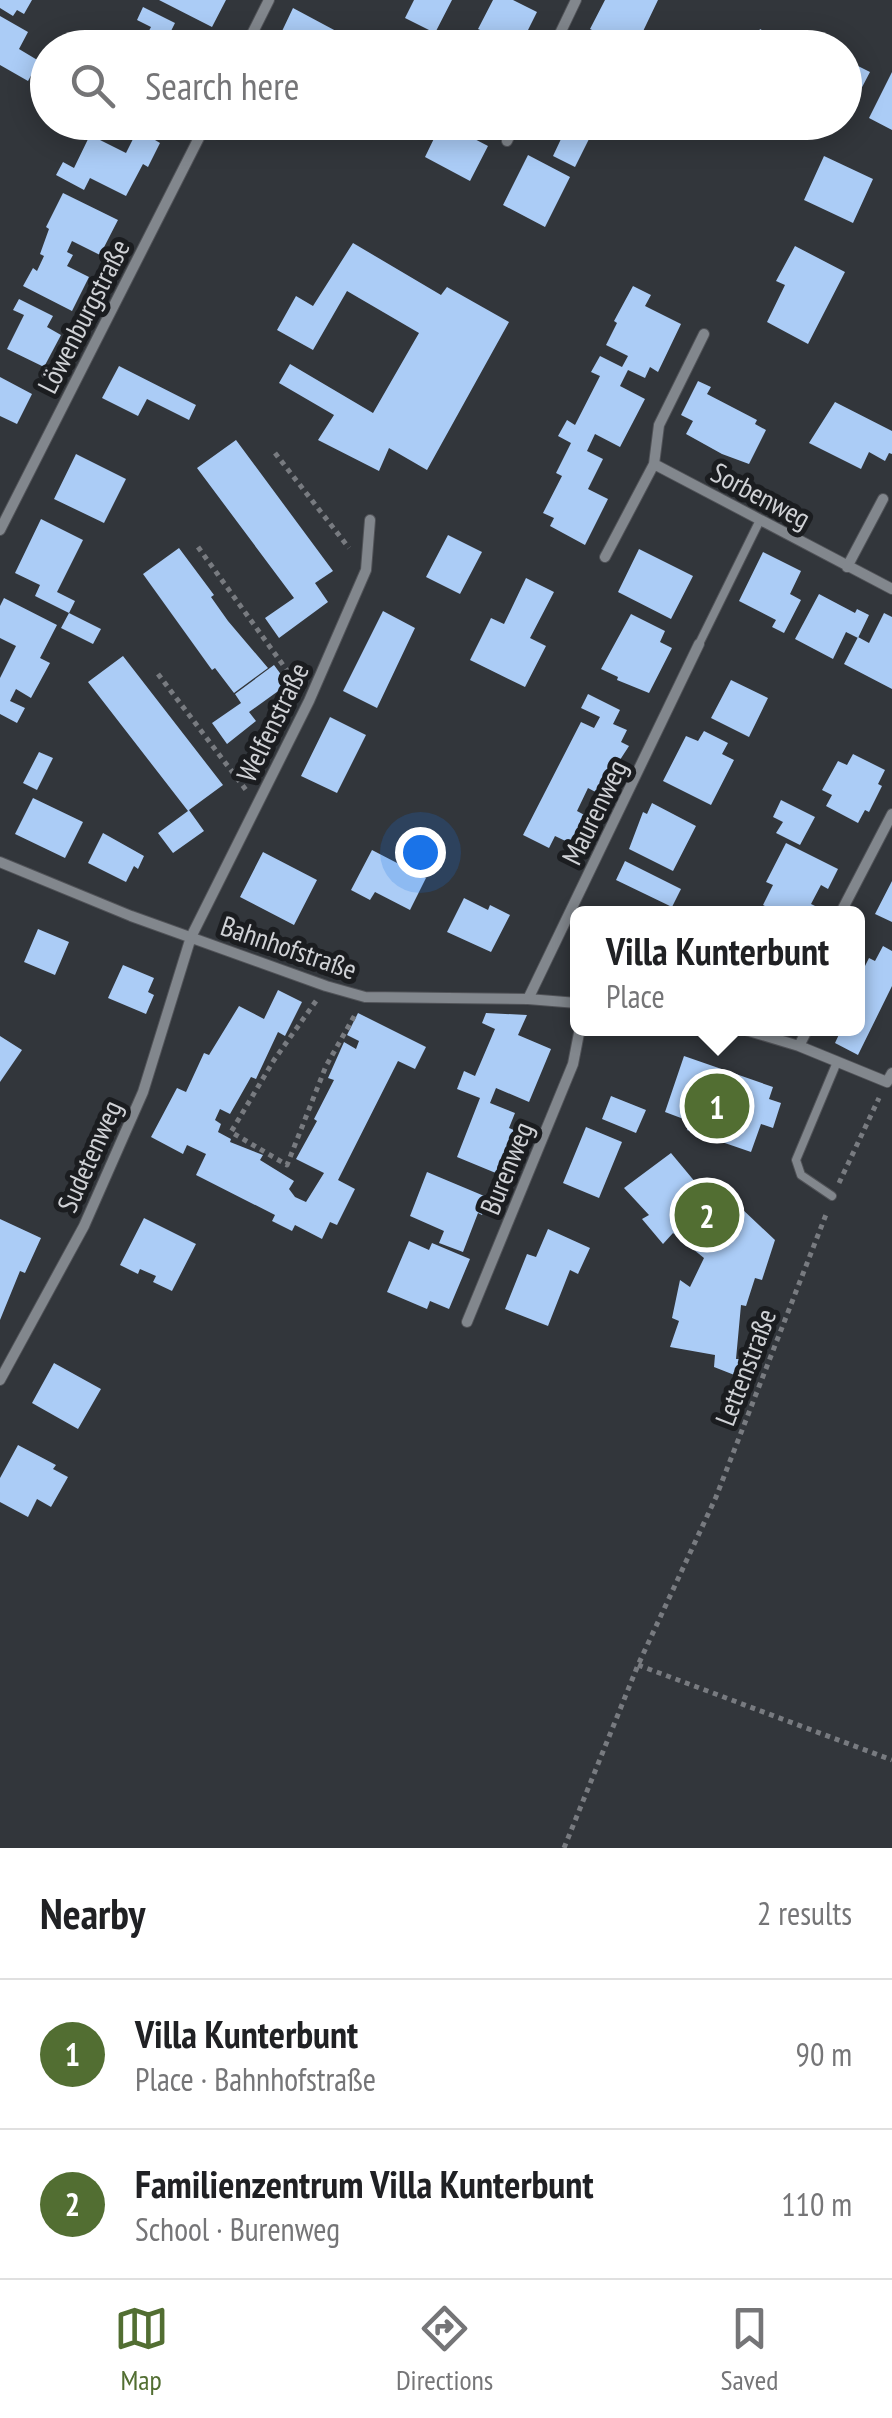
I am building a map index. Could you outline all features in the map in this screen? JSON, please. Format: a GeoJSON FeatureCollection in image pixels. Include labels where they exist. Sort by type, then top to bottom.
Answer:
{"type":"FeatureCollection","features":[{"type":"Feature","properties":{"kind":"street"},"geometry":{"type":"LineString","coordinates":[[253,30],[268,0]]}},
{"type":"Feature","properties":{"kind":"street"},"geometry":{"type":"LineString","coordinates":[[561,30],[576,0]]}},
{"type":"Feature","properties":{"kind":"street","name":"Löwenburgstraße"},"geometry":{"type":"LineString","coordinates":[[0,530],[198,140]]}},
{"type":"Feature","properties":{"kind":"street"},"geometry":{"type":"LineString","coordinates":[[606,557],[654,464],[659,425],[704,334]]}},
{"type":"Feature","properties":{"kind":"street","name":"Sorbenweg"},"geometry":{"type":"LineString","coordinates":[[654,464],[892,590]]}},
{"type":"Feature","properties":{"kind":"street"},"geometry":{"type":"LineString","coordinates":[[847,566],[883,498]]}},
{"type":"Feature","properties":{"kind":"street","name":"Welfenstraße"},"geometry":{"type":"LineString","coordinates":[[191,937],[309,701],[366,570],[370,520]]}},
{"type":"Feature","properties":{"kind":"street","name":"Maurenweg"},"geometry":{"type":"LineString","coordinates":[[573,906],[698,644]]}},
{"type":"Feature","properties":{"kind":"street"},"geometry":{"type":"LineString","coordinates":[[844,906],[892,814]]}},
{"type":"Feature","properties":{"kind":"street","name":"Bahnhofstraße"},"geometry":{"type":"LineString","coordinates":[[0,862],[130,916],[365,997],[570,1002]]}},
{"type":"Feature","properties":{"kind":"street","name":"Maurenweg"},"geometry":{"type":"LineString","coordinates":[[528,999],[570,911]]}},
{"type":"Feature","properties":{"kind":"street","name":"Sudetenweg"},"geometry":{"type":"LineString","coordinates":[[0,1380],[84,1226],[143,1092],[191,937]]}},
{"type":"Feature","properties":{"kind":"street","name":"Burenweg"},"geometry":{"type":"LineString","coordinates":[[467,1322],[572,1064],[578,1036]]}},
{"type":"Feature","properties":{"kind":"street"},"geometry":{"type":"LineString","coordinates":[[766,1036],[890,1078]]}},
{"type":"Feature","properties":{"kind":"street"},"geometry":{"type":"LineString","coordinates":[[800,1046],[804,1036]]}},
{"type":"Feature","properties":{"kind":"lane"},"geometry":{"type":"LineString","coordinates":[[698,644],[760,520]]}},
{"type":"Feature","properties":{"kind":"lane"},"geometry":{"type":"LineString","coordinates":[[832,1196],[801,1175],[796,1160],[837,1062]]}},
{"type":"Feature","properties":{"kind":"path"},"geometry":{"type":"LineString","coordinates":[[276,454],[366,570]]}},
{"type":"Feature","properties":{"kind":"path"},"geometry":{"type":"LineString","coordinates":[[198,547],[309,701]]}},
{"type":"Feature","properties":{"kind":"path"},"geometry":{"type":"LineString","coordinates":[[158,674],[257,805]]}},
{"type":"Feature","properties":{"kind":"path"},"geometry":{"type":"LineString","coordinates":[[326,986],[274,1060],[231,1132],[287,1165],[326,1066],[365,997]]}},
{"type":"Feature","properties":{"kind":"path","name":"Lettenstraße"},"geometry":{"type":"LineString","coordinates":[[564,1848],[638,1665],[716,1498],[832,1196],[890,1078]]}},
{"type":"Feature","properties":{"kind":"path"},"geometry":{"type":"LineString","coordinates":[[638,1665],[892,1760]]}},
{"type":"Feature","properties":{"kind":"building"},"geometry":{"type":"Polygon","coordinates":[[[0,0],[32,0],[24,14],[17,10],[13,16],[0,8],[0,0]]]}},
{"type":"Feature","properties":{"kind":"building"},"geometry":{"type":"Polygon","coordinates":[[[159,0],[226,0],[212,27],[159,0]]]}},
{"type":"Feature","properties":{"kind":"building"},"geometry":{"type":"Polygon","coordinates":[[[414,0],[452,0],[437,30],[405,18],[414,0]]]}},
{"type":"Feature","properties":{"kind":"building"},"geometry":{"type":"Polygon","coordinates":[[[493,0],[513,0],[537,12],[528,30],[478,29],[493,0]]]}},
{"type":"Feature","properties":{"kind":"building"},"geometry":{"type":"Polygon","coordinates":[[[605,0],[658,0],[644,30],[590,29],[605,0]]]}},
{"type":"Feature","properties":{"kind":"building"},"geometry":{"type":"Polygon","coordinates":[[[143,7],[175,23],[172,30],[149,30],[151,27],[137,20],[143,7]]]}},
{"type":"Feature","properties":{"kind":"building"},"geometry":{"type":"Polygon","coordinates":[[[293,8],[334,30],[283,30],[293,8]]]}},
{"type":"Feature","properties":{"kind":"building"},"geometry":{"type":"Polygon","coordinates":[[[0,16],[28,32],[19,49],[30,56],[30,77],[28,81],[0,65],[0,16]]]}},
{"type":"Feature","properties":{"kind":"building"},"geometry":{"type":"Polygon","coordinates":[[[862,68],[870,72],[862,87],[862,68]]]}},
{"type":"Feature","properties":{"kind":"building"},"geometry":{"type":"Polygon","coordinates":[[[892,72],[892,130],[869,118],[892,72]]]}},
{"type":"Feature","properties":{"kind":"building"},"geometry":{"type":"Polygon","coordinates":[[[88,140],[100,140],[126,153],[132,140],[160,143],[126,196],[90,178],[84,190],[56,175],[63,162],[74,168],[88,140]]]}},
{"type":"Feature","properties":{"kind":"building"},"geometry":{"type":"Polygon","coordinates":[[[433,140],[476,140],[488,146],[470,181],[425,157],[433,140]]]}},
{"type":"Feature","properties":{"kind":"building"},"geometry":{"type":"Polygon","coordinates":[[[561,140],[588,140],[575,167],[553,156],[561,140]]]}},
{"type":"Feature","properties":{"kind":"building"},"geometry":{"type":"Polygon","coordinates":[[[528,155],[570,177],[545,227],[503,205],[528,155]]]}},
{"type":"Feature","properties":{"kind":"building"},"geometry":{"type":"Polygon","coordinates":[[[824,156],[873,179],[853,223],[804,200],[824,156]]]}},
{"type":"Feature","properties":{"kind":"building"},"geometry":{"type":"Polygon","coordinates":[[[63,193],[118,220],[100,255],[72,241],[67,252],[73,255],[67,266],[89,277],[72,311],[23,286],[44,256],[40,254],[49,229],[46,227],[63,193]]]}},
{"type":"Feature","properties":{"kind":"building"},"geometry":{"type":"Polygon","coordinates":[[[353,243],[441,295],[447,287],[509,322],[427,470],[389,448],[379,471],[318,440],[334,415],[279,383],[290,364],[373,413],[419,333],[347,291],[313,350],[277,330],[296,296],[313,306],[353,243]]]}},
{"type":"Feature","properties":{"kind":"building"},"geometry":{"type":"Polygon","coordinates":[[[795,246],[845,272],[808,344],[767,322],[785,285],[776,281],[795,246]]]}},
{"type":"Feature","properties":{"kind":"building"},"geometry":{"type":"Polygon","coordinates":[[[633,286],[651,295],[645,306],[681,324],[658,372],[650,367],[645,378],[628,370],[620,386],[645,399],[620,447],[595,434],[587,451],[603,459],[588,489],[608,499],[585,545],[550,526],[554,518],[543,513],[562,476],[556,473],[571,443],[558,436],[567,420],[575,425],[600,376],[591,372],[600,356],[622,367],[628,356],[606,345],[633,286]]]}},
{"type":"Feature","properties":{"kind":"building"},"geometry":{"type":"Polygon","coordinates":[[[19,299],[53,316],[47,327],[61,335],[44,367],[7,349],[24,315],[13,310],[19,299]]]}},
{"type":"Feature","properties":{"kind":"building"},"geometry":{"type":"Polygon","coordinates":[[[119,366],[196,405],[189,420],[147,399],[138,416],[102,398],[119,366]]]}},
{"type":"Feature","properties":{"kind":"building"},"geometry":{"type":"Polygon","coordinates":[[[0,377],[32,394],[17,424],[0,416],[0,377]]]}},
{"type":"Feature","properties":{"kind":"building"},"geometry":{"type":"Polygon","coordinates":[[[698,381],[711,387],[707,394],[757,420],[755,424],[766,430],[749,464],[686,434],[693,421],[681,415],[698,381]]]}},
{"type":"Feature","properties":{"kind":"building"},"geometry":{"type":"Polygon","coordinates":[[[835,402],[892,431],[892,454],[885,461],[869,452],[861,469],[809,443],[835,402]]]}},
{"type":"Feature","properties":{"kind":"building"},"geometry":{"type":"Polygon","coordinates":[[[236,440],[333,571],[315,583],[328,602],[279,638],[265,618],[294,598],[197,468],[236,440]]]}},
{"type":"Feature","properties":{"kind":"building"},"geometry":{"type":"Polygon","coordinates":[[[76,454],[126,479],[104,523],[54,499],[76,454]]]}},
{"type":"Feature","properties":{"kind":"building"},"geometry":{"type":"Polygon","coordinates":[[[41,519],[83,540],[57,592],[75,601],[69,613],[35,596],[40,585],[15,573],[41,519]]]}},
{"type":"Feature","properties":{"kind":"building"},"geometry":{"type":"Polygon","coordinates":[[[448,535],[482,552],[460,594],[426,577],[448,535]]]}},
{"type":"Feature","properties":{"kind":"building"},"geometry":{"type":"Polygon","coordinates":[[[179,548],[228,621],[268,668],[234,693],[215,668],[212,670],[143,574],[179,548]]]}},
{"type":"Feature","properties":{"kind":"building"},"geometry":{"type":"Polygon","coordinates":[[[639,549],[693,576],[671,619],[618,592],[639,549]]]}},
{"type":"Feature","properties":{"kind":"building"},"geometry":{"type":"Polygon","coordinates":[[[763,552],[801,571],[790,594],[801,600],[784,633],[772,627],[776,620],[739,601],[763,552]]]}},
{"type":"Feature","properties":{"kind":"building"},"geometry":{"type":"Polygon","coordinates":[[[526,578],[554,592],[530,638],[546,646],[525,687],[470,660],[491,618],[504,624],[526,578]]]}},
{"type":"Feature","properties":{"kind":"building"},"geometry":{"type":"Polygon","coordinates":[[[819,594],[855,613],[857,609],[869,615],[858,638],[846,632],[833,659],[795,639],[819,594]]]}},
{"type":"Feature","properties":{"kind":"building"},"geometry":{"type":"Polygon","coordinates":[[[4,598],[57,625],[40,658],[50,663],[31,698],[16,689],[10,701],[25,708],[17,723],[0,714],[0,678],[16,646],[0,638],[0,606],[4,598]]]}},
{"type":"Feature","properties":{"kind":"building"},"geometry":{"type":"Polygon","coordinates":[[[383,611],[415,628],[377,708],[343,691],[383,611]]]}},
{"type":"Feature","properties":{"kind":"building"},"geometry":{"type":"Polygon","coordinates":[[[69,613],[101,629],[93,644],[61,628],[69,613]]]}},
{"type":"Feature","properties":{"kind":"building"},"geometry":{"type":"Polygon","coordinates":[[[884,613],[892,617],[892,689],[844,664],[858,637],[869,643],[884,613]]]}},
{"type":"Feature","properties":{"kind":"building"},"geometry":{"type":"Polygon","coordinates":[[[631,614],[665,631],[660,642],[672,648],[649,693],[601,669],[631,614]]]}},
{"type":"Feature","properties":{"kind":"building"},"geometry":{"type":"Polygon","coordinates":[[[123,656],[223,785],[189,810],[204,831],[173,853],[158,833],[188,811],[88,682],[123,656]]]}},
{"type":"Feature","properties":{"kind":"building"},"geometry":{"type":"Polygon","coordinates":[[[274,665],[288,684],[249,712],[256,721],[227,744],[212,723],[241,703],[235,694],[274,665]]]}},
{"type":"Feature","properties":{"kind":"building"},"geometry":{"type":"Polygon","coordinates":[[[731,680],[768,698],[749,737],[711,718],[731,680]]]}},
{"type":"Feature","properties":{"kind":"building"},"geometry":{"type":"Polygon","coordinates":[[[588,694],[620,710],[613,724],[627,730],[621,742],[629,746],[607,780],[611,781],[603,796],[588,788],[577,811],[592,819],[578,847],[555,836],[549,848],[523,835],[581,722],[594,728],[600,717],[581,708],[588,694]]]}},
{"type":"Feature","properties":{"kind":"building"},"geometry":{"type":"Polygon","coordinates":[[[330,717],[366,735],[337,793],[301,776],[330,717]]]}},
{"type":"Feature","properties":{"kind":"building"},"geometry":{"type":"Polygon","coordinates":[[[704,731],[728,743],[722,754],[734,760],[711,805],[663,781],[686,736],[698,741],[704,731]]]}},
{"type":"Feature","properties":{"kind":"building"},"geometry":{"type":"Polygon","coordinates":[[[39,752],[53,758],[37,790],[23,783],[39,752]]]}},
{"type":"Feature","properties":{"kind":"building"},"geometry":{"type":"Polygon","coordinates":[[[853,754],[885,770],[869,812],[865,810],[858,823],[826,806],[832,795],[822,790],[838,761],[847,765],[853,754]]]}},
{"type":"Feature","properties":{"kind":"building"},"geometry":{"type":"Polygon","coordinates":[[[33,798],[83,822],[65,858],[15,834],[33,798]]]}},
{"type":"Feature","properties":{"kind":"building"},"geometry":{"type":"Polygon","coordinates":[[[781,800],[815,817],[800,845],[776,833],[783,822],[773,817],[781,800]]]}},
{"type":"Feature","properties":{"kind":"building"},"geometry":{"type":"Polygon","coordinates":[[[652,803],[696,826],[673,871],[629,849],[643,812],[647,814],[652,803]]]}},
{"type":"Feature","properties":{"kind":"building"},"geometry":{"type":"Polygon","coordinates":[[[103,833],[144,856],[126,882],[88,863],[103,833]]]}},
{"type":"Feature","properties":{"kind":"building"},"geometry":{"type":"Polygon","coordinates":[[[786,843],[838,869],[828,889],[821,885],[811,904],[815,906],[765,906],[773,885],[766,882],[786,843]]]}},
{"type":"Feature","properties":{"kind":"building"},"geometry":{"type":"Polygon","coordinates":[[[372,850],[426,878],[410,910],[375,892],[370,900],[351,890],[372,850]]]}},
{"type":"Feature","properties":{"kind":"building"},"geometry":{"type":"Polygon","coordinates":[[[263,852],[317,880],[294,925],[240,897],[263,852]]]}},
{"type":"Feature","properties":{"kind":"building"},"geometry":{"type":"Polygon","coordinates":[[[625,861],[681,889],[670,906],[616,880],[625,861]]]}},
{"type":"Feature","properties":{"kind":"building"},"geometry":{"type":"Polygon","coordinates":[[[892,881],[892,922],[875,914],[892,881]]]}},
{"type":"Feature","properties":{"kind":"building"},"geometry":{"type":"Polygon","coordinates":[[[464,898],[510,915],[491,952],[447,932],[464,898]]]}},
{"type":"Feature","properties":{"kind":"building"},"geometry":{"type":"Polygon","coordinates":[[[38,929],[69,942],[55,975],[24,962],[38,929]]]}},
{"type":"Feature","properties":{"kind":"building"},"geometry":{"type":"Polygon","coordinates":[[[883,946],[892,951],[892,986],[858,1055],[835,1043],[838,1036],[865,1036],[865,966],[869,958],[875,961],[883,946]]]}},
{"type":"Feature","properties":{"kind":"building"},"geometry":{"type":"Polygon","coordinates":[[[123,965],[154,978],[148,992],[154,995],[146,1014],[108,998],[123,965]]]}},
{"type":"Feature","properties":{"kind":"building"},"geometry":{"type":"Polygon","coordinates":[[[278,990],[302,1002],[285,1036],[278,1032],[256,1079],[251,1077],[230,1114],[220,1109],[215,1120],[221,1124],[218,1132],[230,1142],[263,1155],[260,1160],[294,1181],[289,1189],[306,1202],[324,1173],[296,1159],[334,1080],[328,1078],[344,1042],[356,1049],[359,1041],[347,1035],[358,1013],[426,1047],[415,1069],[398,1061],[338,1180],[355,1189],[337,1225],[330,1222],[322,1239],[295,1225],[292,1231],[272,1221],[275,1215],[196,1175],[206,1154],[187,1145],[183,1154],[151,1137],[177,1088],[186,1092],[204,1053],[209,1055],[239,1006],[264,1019],[278,990]]]}},
{"type":"Feature","properties":{"kind":"building"},"geometry":{"type":"Polygon","coordinates":[[[486,1013],[527,1015],[518,1035],[551,1049],[529,1102],[496,1088],[490,1103],[515,1113],[509,1128],[521,1133],[503,1176],[457,1157],[480,1098],[457,1089],[464,1071],[475,1076],[495,1029],[482,1023],[486,1013]]]}},
{"type":"Feature","properties":{"kind":"building"},"geometry":{"type":"Polygon","coordinates":[[[0,1036],[22,1050],[0,1082],[0,1036]]]}},
{"type":"Feature","properties":{"kind":"building"},"geometry":{"type":"Polygon","coordinates":[[[684,1056],[773,1087],[769,1099],[781,1103],[773,1128],[761,1124],[751,1152],[687,1130],[689,1121],[665,1112],[684,1056]]]}},
{"type":"Feature","properties":{"kind":"building"},"geometry":{"type":"Polygon","coordinates":[[[611,1096],[646,1110],[636,1133],[602,1119],[611,1096]]]}},
{"type":"Feature","properties":{"kind":"building"},"geometry":{"type":"Polygon","coordinates":[[[586,1127],[622,1142],[599,1198],[563,1183],[586,1127]]]}},
{"type":"Feature","properties":{"kind":"building"},"geometry":{"type":"Polygon","coordinates":[[[671,1153],[706,1195],[711,1190],[737,1212],[741,1208],[775,1240],[762,1280],[755,1278],[746,1306],[741,1305],[736,1359],[745,1359],[737,1376],[714,1367],[715,1355],[670,1347],[679,1321],[672,1318],[680,1280],[690,1287],[704,1258],[673,1233],[663,1244],[642,1219],[649,1215],[624,1188],[671,1153]]]}},
{"type":"Feature","properties":{"kind":"building"},"geometry":{"type":"Polygon","coordinates":[[[427,1172],[489,1198],[482,1215],[478,1213],[463,1252],[439,1243],[444,1231],[410,1216],[427,1172]]]}},
{"type":"Feature","properties":{"kind":"building"},"geometry":{"type":"Polygon","coordinates":[[[144,1218],[196,1244],[172,1291],[153,1282],[156,1276],[140,1269],[138,1274],[120,1265],[144,1218]]]}},
{"type":"Feature","properties":{"kind":"building"},"geometry":{"type":"Polygon","coordinates":[[[0,1219],[41,1238],[25,1273],[20,1271],[0,1320],[0,1219]]]}},
{"type":"Feature","properties":{"kind":"building"},"geometry":{"type":"Polygon","coordinates":[[[548,1229],[590,1248],[578,1274],[570,1270],[548,1326],[505,1309],[527,1254],[536,1257],[548,1229]]]}},
{"type":"Feature","properties":{"kind":"building"},"geometry":{"type":"Polygon","coordinates":[[[409,1241],[429,1250],[432,1243],[470,1259],[449,1309],[430,1301],[427,1309],[387,1292],[409,1241]]]}},
{"type":"Feature","properties":{"kind":"building"},"geometry":{"type":"Polygon","coordinates":[[[54,1363],[101,1389],[78,1429],[32,1403],[54,1363]]]}},
{"type":"Feature","properties":{"kind":"building"},"geometry":{"type":"Polygon","coordinates":[[[18,1445],[56,1465],[53,1469],[68,1477],[51,1507],[37,1499],[28,1517],[0,1502],[0,1478],[18,1445]]]}},
{"type":"Feature","properties":{"kind":"place","name":"Villa Kunterbunt"},"geometry":{"type":"Point","coordinates":[717,1106]}},
{"type":"Feature","properties":{"kind":"place","name":"Familienzentrum Villa Kunterbunt"},"geometry":{"type":"Point","coordinates":[707,1215]}}]}
